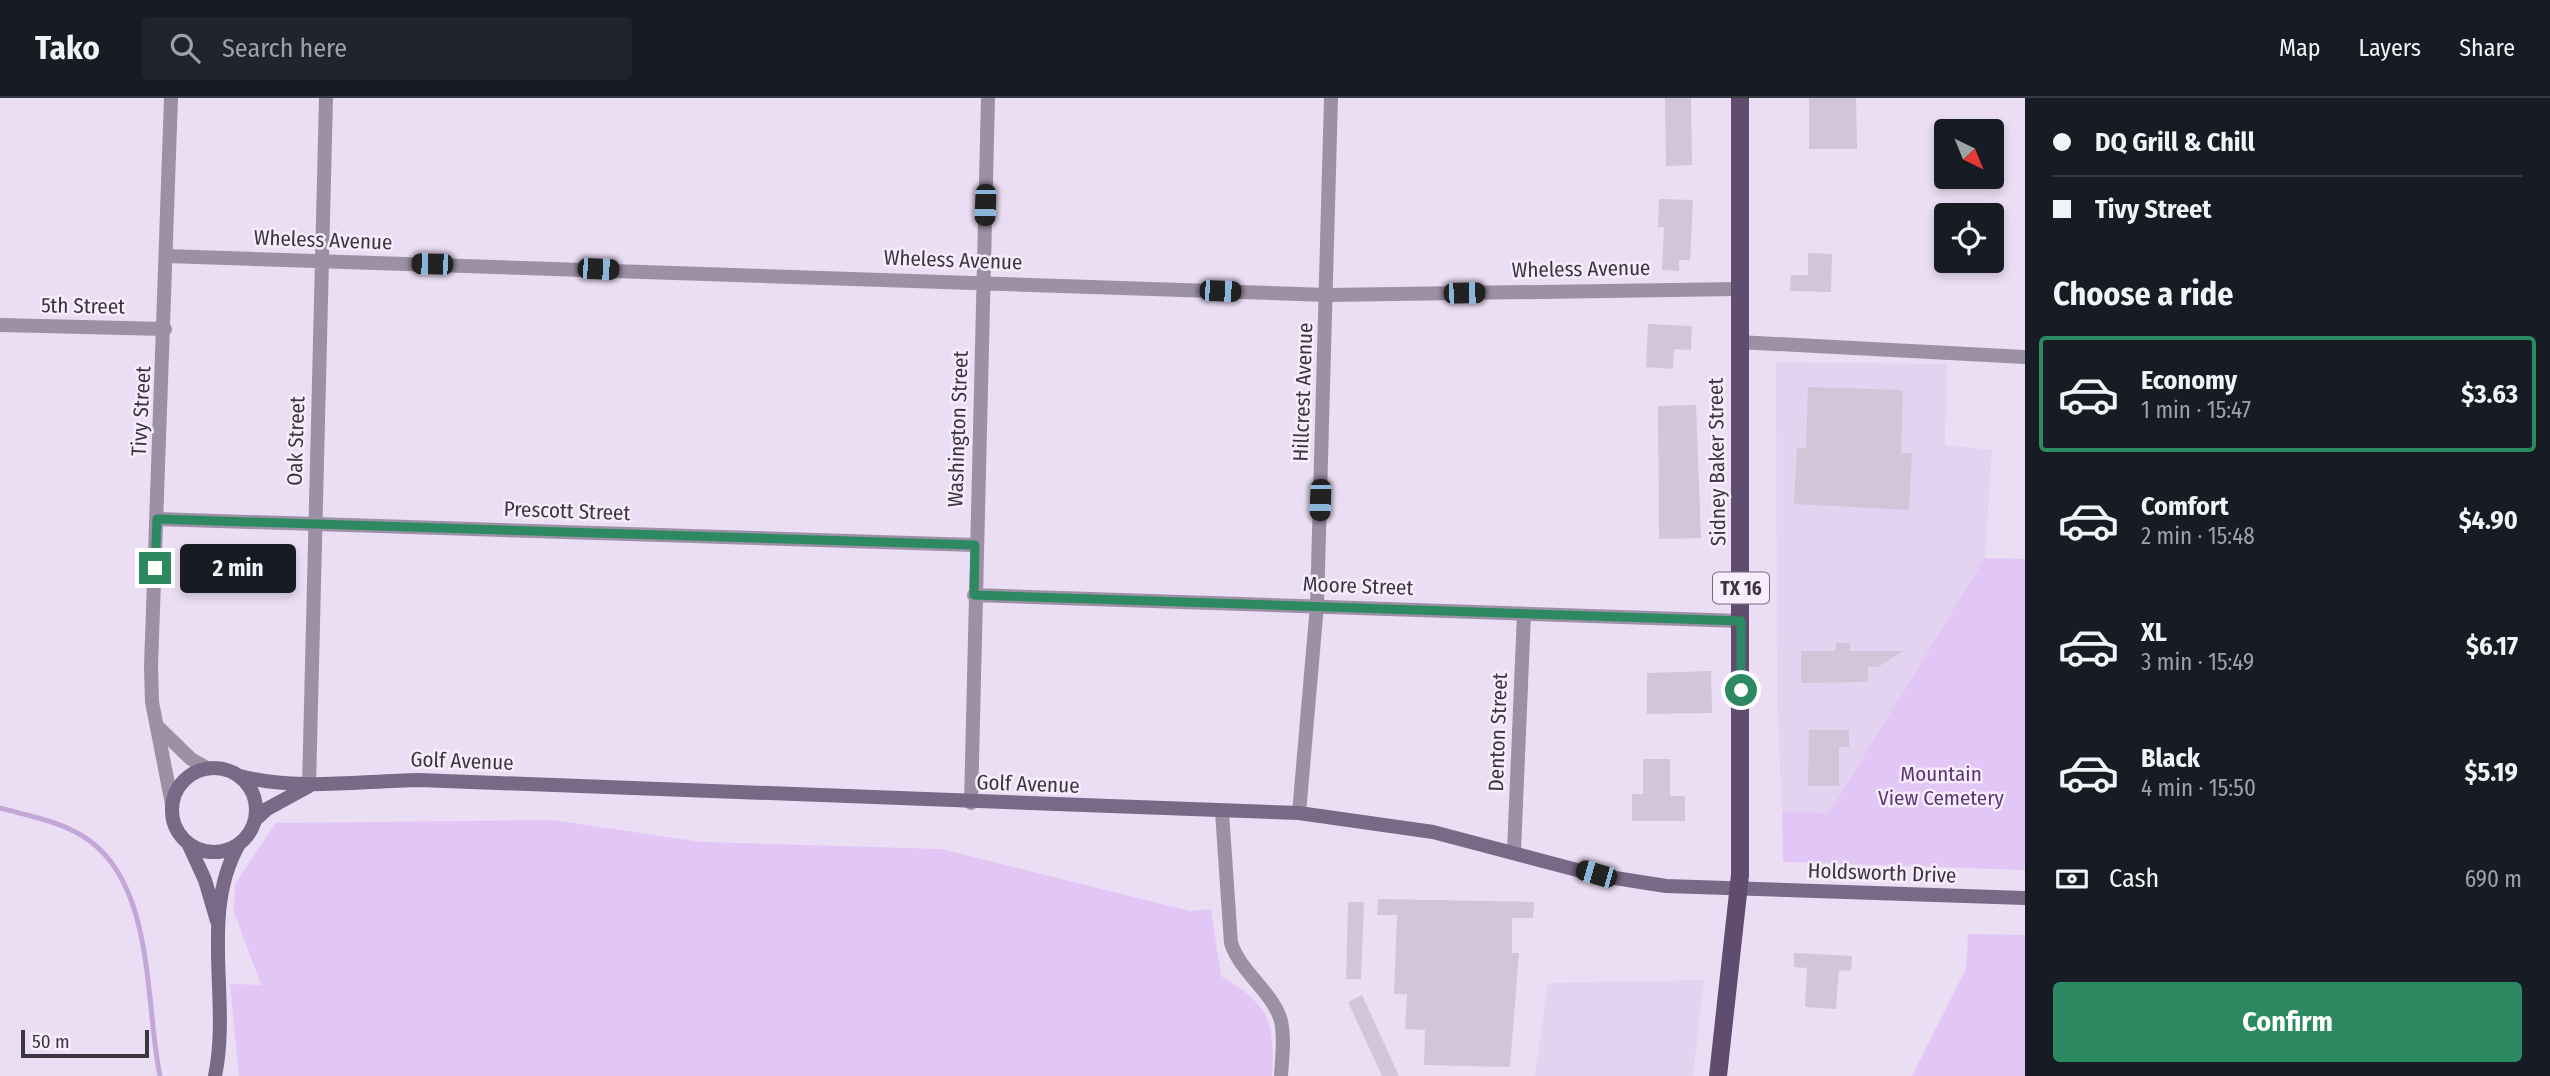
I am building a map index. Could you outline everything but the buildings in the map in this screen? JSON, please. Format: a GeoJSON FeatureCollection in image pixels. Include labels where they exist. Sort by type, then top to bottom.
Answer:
{"type":"FeatureCollection","features":[{"type":"Feature","properties":{"kind":"main road","name":"Sidney Baker Street"},"geometry":{"type":"LineString","coordinates":[[1718,1076],[1738,889],[1741,621],[1738,342],[1740,98]]}},
{"type":"Feature","properties":{"kind":"main road"},"geometry":{"type":"LineString","coordinates":[[215,1076],[220,1028],[217,922],[228,864],[255,820],[255,799],[240,776],[224,769],[207,768],[184,780],[172,804],[178,832],[188,843],[205,880],[217,922]]}},
{"type":"Feature","properties":{"kind":"main road","name":"Golf Avenue"},"geometry":{"type":"LineString","coordinates":[[240,776],[266,783],[285,782],[309,786],[418,780],[971,803],[1299,813],[1433,832],[1596,874],[1655,884],[1738,889]]}},
{"type":"Feature","properties":{"kind":"main road","name":"Golf Avenue"},"geometry":{"type":"LineString","coordinates":[[255,820],[267,809],[309,786]]}},
{"type":"Feature","properties":{"kind":"main road"},"geometry":{"type":"LineString","coordinates":[[188,843],[211,852],[229,849],[240,843]]}},
{"type":"Feature","properties":{"kind":"main road","name":"Holdsworth Drive"},"geometry":{"type":"LineString","coordinates":[[1738,889],[2025,898]]}},
{"type":"Feature","properties":{"kind":"street","name":"Tivy Street"},"geometry":{"type":"LineString","coordinates":[[171,98],[165,329],[151,666],[152,702],[172,804]]}},
{"type":"Feature","properties":{"kind":"street","name":"Oak Street"},"geometry":{"type":"LineString","coordinates":[[309,786],[326,98]]}},
{"type":"Feature","properties":{"kind":"street","name":"Washington Street"},"geometry":{"type":"LineString","coordinates":[[971,803],[975,545],[988,98]]}},
{"type":"Feature","properties":{"kind":"street","name":"Hillcrest Avenue"},"geometry":{"type":"LineString","coordinates":[[1299,813],[1317,605],[1328,295],[1331,98]]}},
{"type":"Feature","properties":{"kind":"street","name":"Wheless Avenue"},"geometry":{"type":"LineString","coordinates":[[166,256],[983,281],[1328,295],[1738,289]]}},
{"type":"Feature","properties":{"kind":"street","name":"5th Street"},"geometry":{"type":"LineString","coordinates":[[0,326],[165,329]]}},
{"type":"Feature","properties":{"kind":"street"},"geometry":{"type":"LineString","coordinates":[[1738,342],[2025,357]]}},
{"type":"Feature","properties":{"kind":"street","name":"Prescott Street"},"geometry":{"type":"LineString","coordinates":[[157,519],[975,545]]}},
{"type":"Feature","properties":{"kind":"street","name":"Moore Street"},"geometry":{"type":"LineString","coordinates":[[974,595],[1741,621]]}},
{"type":"Feature","properties":{"kind":"street","name":"Denton Street"},"geometry":{"type":"LineString","coordinates":[[1514,851],[1524,614]]}},
{"type":"Feature","properties":{"kind":"street"},"geometry":{"type":"LineString","coordinates":[[157,726],[191,759],[207,768]]}},
{"type":"Feature","properties":{"kind":"street"},"geometry":{"type":"LineString","coordinates":[[1222,812],[1231,943],[1236,958],[1280,1018],[1283,1034],[1281,1076]]}},
{"type":"Feature","properties":{"kind":"shaded area"},"geometry":{"type":"Polygon","coordinates":[[[1776,362],[1947,364],[1945,445],[1992,450],[1985,558],[1829,813],[1782,812],[1777,699],[1776,362]]]}},
{"type":"Feature","properties":{"kind":"shaded area"},"geometry":{"type":"Polygon","coordinates":[[[1704,980],[1693,1076],[1535,1076],[1548,983],[1704,980]]]}},
{"type":"Feature","properties":{"kind":"green space","name":"Mountain View Cemetery"},"geometry":{"type":"Polygon","coordinates":[[[1985,558],[2025,559],[2025,870],[1783,862],[1782,812],[1829,813],[1985,558]]]}},
{"type":"Feature","properties":{"kind":"green space"},"geometry":{"type":"Polygon","coordinates":[[[552,820],[702,842],[941,849],[1190,911],[1211,909],[1221,976],[1250,996],[1266,1016],[1272,1041],[1272,1076],[239,1076],[230,984],[261,985],[234,912],[235,884],[276,823],[552,820]]]}},
{"type":"Feature","properties":{"kind":"green space"},"geometry":{"type":"Polygon","coordinates":[[[1968,934],[2025,935],[2025,1076],[1912,1076],[1966,969],[1968,934]]]}},
{"type":"Feature","properties":{"kind":"waterway"},"geometry":{"type":"LineString","coordinates":[[0,808],[70,829],[90,841],[111,862],[126,888],[137,918],[144,950],[160,1076]]}},
{"type":"Feature","properties":{"kind":"route"},"geometry":{"type":"LineString","coordinates":[[155,568],[157,519],[975,545],[974,595],[1741,621],[1741,690]]}}]}
